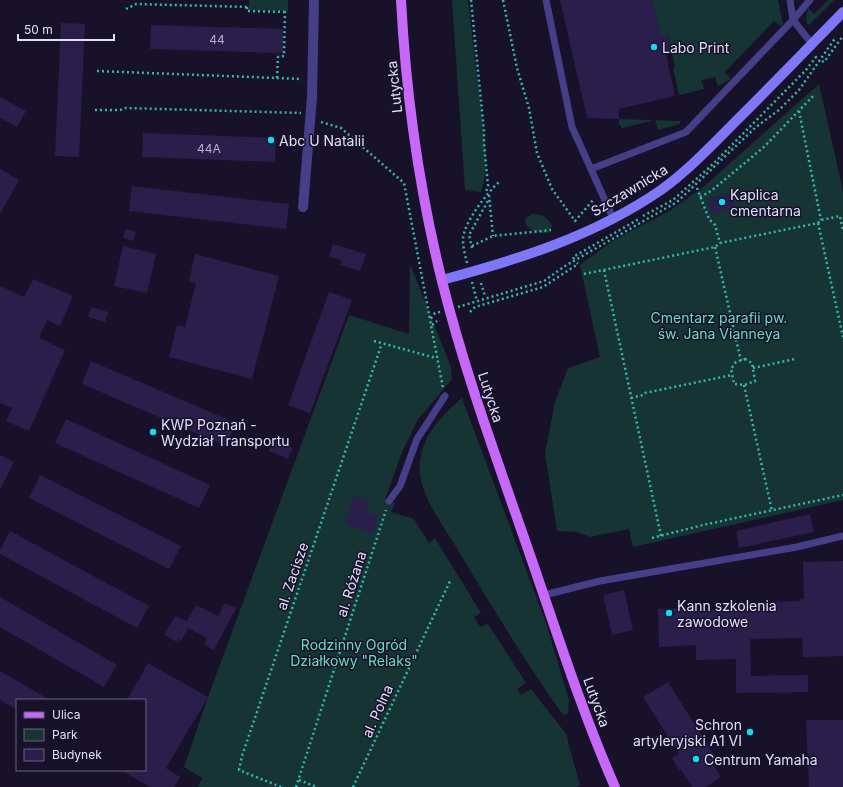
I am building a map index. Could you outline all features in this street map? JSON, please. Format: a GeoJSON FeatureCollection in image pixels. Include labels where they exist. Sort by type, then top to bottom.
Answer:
{"type":"FeatureCollection","features":[{"type":"Feature","properties":{"kind":"main road","name":"Lutycka"},"geometry":{"type":"LineString","coordinates":[[401,0],[412,122],[422,190],[442,280],[482,415],[591,730],[615,787]]}},
{"type":"Feature","properties":{"kind":"street"},"geometry":{"type":"LineString","coordinates":[[303,206],[313,79],[314,0]]}},
{"type":"Feature","properties":{"kind":"street","name":"Szczawnicka"},"geometry":{"type":"LineString","coordinates":[[442,280],[538,252],[567,241],[613,218],[650,197],[685,171],[843,12]]}},
{"type":"Feature","properties":{"kind":"lane"},"geometry":{"type":"LineString","coordinates":[[546,0],[572,127],[613,218]]}},
{"type":"Feature","properties":{"kind":"lane"},"geometry":{"type":"LineString","coordinates":[[790,0],[793,20],[812,44]]}},
{"type":"Feature","properties":{"kind":"lane"},"geometry":{"type":"LineString","coordinates":[[591,169],[686,132],[793,20],[810,0]]}},
{"type":"Feature","properties":{"kind":"lane"},"geometry":{"type":"LineString","coordinates":[[389,501],[400,486],[417,439],[445,396]]}},
{"type":"Feature","properties":{"kind":"lane"},"geometry":{"type":"LineString","coordinates":[[544,595],[600,581],[797,547],[843,536]]}},
{"type":"Feature","properties":{"kind":"path"},"geometry":{"type":"LineString","coordinates":[[471,0],[484,131],[488,186],[486,192]]}},
{"type":"Feature","properties":{"kind":"path"},"geometry":{"type":"LineString","coordinates":[[503,0],[537,153],[552,189],[576,221],[601,191]]}},
{"type":"Feature","properties":{"kind":"path"},"geometry":{"type":"LineString","coordinates":[[126,9],[136,4],[248,7],[247,11],[286,12],[284,56],[278,57],[277,78]]}},
{"type":"Feature","properties":{"kind":"path"},"geometry":{"type":"LineString","coordinates":[[822,61],[824,62],[843,36]]}},
{"type":"Feature","properties":{"kind":"path"},"geometry":{"type":"LineString","coordinates":[[97,71],[313,79]]}},
{"type":"Feature","properties":{"kind":"path"},"geometry":{"type":"LineString","coordinates":[[700,196],[711,191],[764,147],[815,94]]}},
{"type":"Feature","properties":{"kind":"path"},"geometry":{"type":"LineString","coordinates":[[95,110],[120,110],[126,108],[311,116],[341,128],[404,184],[445,396]]}},
{"type":"Feature","properties":{"kind":"path"},"geometry":{"type":"LineString","coordinates":[[799,111],[821,220]]}},
{"type":"Feature","properties":{"kind":"path"},"geometry":{"type":"LineString","coordinates":[[464,250],[463,238],[467,226],[487,193],[499,182]]}},
{"type":"Feature","properties":{"kind":"path"},"geometry":{"type":"LineString","coordinates":[[697,188],[709,219],[715,225],[720,243]]}},
{"type":"Feature","properties":{"kind":"path"},"geometry":{"type":"LineString","coordinates":[[493,236],[489,197],[471,229],[468,239],[472,247],[493,236],[551,230]]}},
{"type":"Feature","properties":{"kind":"path"},"geometry":{"type":"LineString","coordinates":[[584,274],[715,247],[720,243],[818,223],[821,220],[840,216],[843,232]]}},
{"type":"Feature","properties":{"kind":"path"},"geometry":{"type":"LineString","coordinates":[[818,223],[843,337]]}},
{"type":"Feature","properties":{"kind":"path"},"geometry":{"type":"LineString","coordinates":[[715,247],[740,361]]}},
{"type":"Feature","properties":{"kind":"path"},"geometry":{"type":"LineString","coordinates":[[470,312],[475,307],[486,303],[549,284],[578,264],[576,263]]}},
{"type":"Feature","properties":{"kind":"path"},"geometry":{"type":"LineString","coordinates":[[604,270],[661,536]]}},
{"type":"Feature","properties":{"kind":"path"},"geometry":{"type":"LineString","coordinates":[[481,283],[485,296]]}},
{"type":"Feature","properties":{"kind":"path"},"geometry":{"type":"LineString","coordinates":[[473,286],[477,301]]}},
{"type":"Feature","properties":{"kind":"path"},"geometry":{"type":"LineString","coordinates":[[430,320],[435,313]]}},
{"type":"Feature","properties":{"kind":"path"},"geometry":{"type":"LineString","coordinates":[[432,325],[437,321]]}},
{"type":"Feature","properties":{"kind":"path"},"geometry":{"type":"LineString","coordinates":[[374,341],[432,357],[438,357]]}},
{"type":"Feature","properties":{"kind":"path","name":"al. Zacisze"},"geometry":{"type":"LineString","coordinates":[[281,787],[239,770],[242,756],[381,346]]}},
{"type":"Feature","properties":{"kind":"path"},"geometry":{"type":"LineString","coordinates":[[753,368],[795,358]]}},
{"type":"Feature","properties":{"kind":"path"},"geometry":{"type":"LineString","coordinates":[[745,360],[752,363],[753,368],[755,381],[744,385],[734,384],[731,369],[736,362],[745,360]]}},
{"type":"Feature","properties":{"kind":"path"},"geometry":{"type":"LineString","coordinates":[[631,398],[643,395],[645,393],[732,374]]}},
{"type":"Feature","properties":{"kind":"path"},"geometry":{"type":"LineString","coordinates":[[744,385],[772,511]]}},
{"type":"Feature","properties":{"kind":"path"},"geometry":{"type":"LineString","coordinates":[[652,538],[703,525],[843,495]]}},
{"type":"Feature","properties":{"kind":"path","name":"al. Różana"},"geometry":{"type":"LineString","coordinates":[[296,787],[389,501]]}},
{"type":"Feature","properties":{"kind":"path","name":"al. Polna"},"geometry":{"type":"LineString","coordinates":[[353,787],[451,579]]}},
{"type":"Feature","properties":{"kind":"path"},"geometry":{"type":"LineString","coordinates":[[299,780],[317,787]]}},
{"type":"Feature","properties":{"kind":"green space"},"geometry":{"type":"Polygon","coordinates":[[[249,0],[288,0],[288,11],[249,10],[249,0]]]}},
{"type":"Feature","properties":{"kind":"green space"},"geometry":{"type":"Polygon","coordinates":[[[452,0],[468,0],[486,159],[484,181],[481,192],[465,190],[452,0]]]}},
{"type":"Feature","properties":{"kind":"green space"},"geometry":{"type":"Polygon","coordinates":[[[652,0],[778,0],[783,24],[781,26],[774,21],[725,72],[731,79],[718,86],[715,77],[701,80],[704,89],[679,95],[668,35],[661,37],[652,0]]]}},
{"type":"Feature","properties":{"kind":"green space"},"geometry":{"type":"Polygon","coordinates":[[[828,0],[834,0],[809,25],[807,24],[806,18],[808,8],[814,14],[828,0]]]}},
{"type":"Feature","properties":{"kind":"green space","name":"Cmentarz parafii pw. św. Jana Vianneya"},"geometry":{"type":"Polygon","coordinates":[[[819,84],[843,191],[843,500],[633,547],[629,529],[590,537],[577,532],[557,531],[545,453],[555,402],[568,368],[600,357],[580,265],[614,240],[669,211],[701,189],[819,84]]]}},
{"type":"Feature","properties":{"kind":"green space"},"geometry":{"type":"Polygon","coordinates":[[[619,119],[654,120],[622,128],[619,124],[619,119]]]}},
{"type":"Feature","properties":{"kind":"green space"},"geometry":{"type":"Polygon","coordinates":[[[655,120],[680,121],[680,124],[658,130],[655,120]]]}},
{"type":"Feature","properties":{"kind":"green space"},"geometry":{"type":"Polygon","coordinates":[[[532,214],[544,216],[548,220],[552,225],[549,233],[536,232],[526,225],[525,219],[532,214]]]}},
{"type":"Feature","properties":{"kind":"green space","name":"Rodzinny Ogród Działkowy \"Relaks\""},"geometry":{"type":"Polygon","coordinates":[[[410,264],[451,367],[452,379],[417,421],[401,455],[385,500],[395,503],[391,512],[414,519],[429,543],[435,538],[481,613],[474,617],[480,627],[488,624],[526,683],[517,689],[521,695],[531,689],[567,735],[580,785],[576,787],[198,787],[202,778],[184,767],[208,697],[349,315],[409,334],[410,264]]]}},
{"type":"Feature","properties":{"kind":"green space"},"geometry":{"type":"Polygon","coordinates":[[[462,398],[547,626],[569,700],[568,714],[563,715],[535,674],[434,512],[425,492],[420,474],[420,462],[426,440],[438,422],[462,398]]]}},
{"type":"Feature","properties":{"kind":"building"},"geometry":{"type":"Polygon","coordinates":[[[560,0],[652,0],[661,37],[668,35],[672,53],[666,54],[675,96],[619,109],[619,119],[587,118],[560,0]]]}},
{"type":"Feature","properties":{"kind":"building"},"geometry":{"type":"Polygon","coordinates":[[[61,23],[85,24],[79,157],[55,156],[61,23]]]}},
{"type":"Feature","properties":{"kind":"building"},"geometry":{"type":"Polygon","coordinates":[[[151,25],[283,29],[283,53],[150,49],[151,25]]]}},
{"type":"Feature","properties":{"kind":"building"},"geometry":{"type":"Polygon","coordinates":[[[0,97],[26,111],[17,127],[0,118],[0,97]]]}},
{"type":"Feature","properties":{"kind":"building"},"geometry":{"type":"Polygon","coordinates":[[[143,133],[276,138],[275,162],[142,157],[143,133]]]}},
{"type":"Feature","properties":{"kind":"building"},"geometry":{"type":"Polygon","coordinates":[[[0,169],[19,180],[0,214],[0,169]]]}},
{"type":"Feature","properties":{"kind":"building"},"geometry":{"type":"Polygon","coordinates":[[[132,186],[289,204],[286,229],[129,211],[132,186]]]}},
{"type":"Feature","properties":{"kind":"building","name":"Kaplica cmentarna"},"geometry":{"type":"Polygon","coordinates":[[[732,192],[735,207],[711,214],[708,198],[732,192]]]}},
{"type":"Feature","properties":{"kind":"building"},"geometry":{"type":"Polygon","coordinates":[[[126,229],[136,232],[133,241],[123,238],[126,229]]]}},
{"type":"Feature","properties":{"kind":"building"},"geometry":{"type":"Polygon","coordinates":[[[333,244],[366,254],[360,271],[340,265],[342,260],[329,257],[333,244]]]}},
{"type":"Feature","properties":{"kind":"building"},"geometry":{"type":"Polygon","coordinates":[[[123,246],[156,254],[147,293],[114,286],[123,246]]]}},
{"type":"Feature","properties":{"kind":"building"},"geometry":{"type":"Polygon","coordinates":[[[195,254],[279,276],[252,379],[169,357],[177,325],[185,327],[196,283],[189,281],[195,254]]]}},
{"type":"Feature","properties":{"kind":"building"},"geometry":{"type":"Polygon","coordinates":[[[33,279],[73,296],[60,326],[47,320],[39,338],[65,350],[29,431],[6,421],[12,408],[0,403],[0,286],[24,297],[33,279]]]}},
{"type":"Feature","properties":{"kind":"building"},"geometry":{"type":"Polygon","coordinates":[[[329,292],[352,300],[310,413],[288,405],[329,292]]]}},
{"type":"Feature","properties":{"kind":"building"},"geometry":{"type":"Polygon","coordinates":[[[91,307],[108,312],[105,322],[88,317],[91,307]]]}},
{"type":"Feature","properties":{"kind":"building"},"geometry":{"type":"Polygon","coordinates":[[[91,361],[236,423],[226,446],[82,384],[91,361]]]}},
{"type":"Feature","properties":{"kind":"building"},"geometry":{"type":"Polygon","coordinates":[[[66,419],[210,485],[199,508],[55,443],[66,419]]]}},
{"type":"Feature","properties":{"kind":"building"},"geometry":{"type":"Polygon","coordinates":[[[274,440],[293,448],[288,459],[269,451],[274,440]]]}},
{"type":"Feature","properties":{"kind":"building"},"geometry":{"type":"Polygon","coordinates":[[[0,455],[14,462],[0,490],[0,455]]]}},
{"type":"Feature","properties":{"kind":"building"},"geometry":{"type":"Polygon","coordinates":[[[40,475],[181,546],[169,569],[29,498],[40,475]]]}},
{"type":"Feature","properties":{"kind":"building"},"geometry":{"type":"Polygon","coordinates":[[[354,496],[370,501],[366,512],[378,515],[372,533],[345,524],[354,496]]]}},
{"type":"Feature","properties":{"kind":"building"},"geometry":{"type":"Polygon","coordinates":[[[810,514],[814,532],[739,548],[736,531],[810,514]]]}},
{"type":"Feature","properties":{"kind":"building"},"geometry":{"type":"Polygon","coordinates":[[[10,531],[149,606],[137,628],[0,554],[0,550],[10,531]]]}},
{"type":"Feature","properties":{"kind":"building"},"geometry":{"type":"Polygon","coordinates":[[[843,561],[843,656],[803,657],[802,638],[750,639],[751,676],[808,675],[808,692],[736,693],[736,659],[696,660],[696,645],[659,647],[658,609],[685,608],[686,611],[728,609],[728,603],[801,601],[801,599],[804,599],[803,562],[843,561]]]}},
{"type":"Feature","properties":{"kind":"building"},"geometry":{"type":"Polygon","coordinates":[[[624,590],[633,630],[612,635],[603,595],[624,590]]]}},
{"type":"Feature","properties":{"kind":"building"},"geometry":{"type":"Polygon","coordinates":[[[0,597],[117,665],[104,687],[0,627],[0,597]]]}},
{"type":"Feature","properties":{"kind":"building"},"geometry":{"type":"Polygon","coordinates":[[[225,603],[236,608],[214,650],[204,645],[207,638],[188,628],[181,641],[178,639],[177,642],[164,635],[175,616],[187,621],[196,605],[218,616],[225,603]]]}},
{"type":"Feature","properties":{"kind":"building"},"geometry":{"type":"Polygon","coordinates":[[[148,663],[208,697],[166,768],[180,777],[174,787],[150,787],[123,771],[146,771],[146,699],[128,699],[148,663]]]}},
{"type":"Feature","properties":{"kind":"building"},"geometry":{"type":"Polygon","coordinates":[[[0,671],[48,699],[16,699],[16,709],[0,700],[0,671]]]}},
{"type":"Feature","properties":{"kind":"building"},"geometry":{"type":"Polygon","coordinates":[[[668,682],[719,763],[714,766],[721,777],[706,787],[692,787],[681,769],[679,770],[672,758],[679,754],[643,697],[668,682]]]}},
{"type":"Feature","properties":{"kind":"building"},"geometry":{"type":"Polygon","coordinates":[[[806,720],[843,720],[843,787],[809,787],[806,720]]]}},
{"type":"Feature","properties":{"kind":"place","name":"Labo Print"},"geometry":{"type":"Point","coordinates":[654,47]}},
{"type":"Feature","properties":{"kind":"place","name":"Abc U Natalii"},"geometry":{"type":"Point","coordinates":[271,140]}},
{"type":"Feature","properties":{"kind":"place","name":"Kaplica cmentarna"},"geometry":{"type":"Point","coordinates":[722,202]}},
{"type":"Feature","properties":{"kind":"place","name":"KWP Poznań - Wydział Transportu"},"geometry":{"type":"Point","coordinates":[153,432]}},
{"type":"Feature","properties":{"kind":"place","name":"Kann szkolenia zawodowe"},"geometry":{"type":"Point","coordinates":[669,613]}},
{"type":"Feature","properties":{"kind":"place","name":"Schron artyleryjski A1 VI"},"geometry":{"type":"Point","coordinates":[750,732]}},
{"type":"Feature","properties":{"kind":"place","name":"Centrum Yamaha"},"geometry":{"type":"Point","coordinates":[696,759]}}]}
